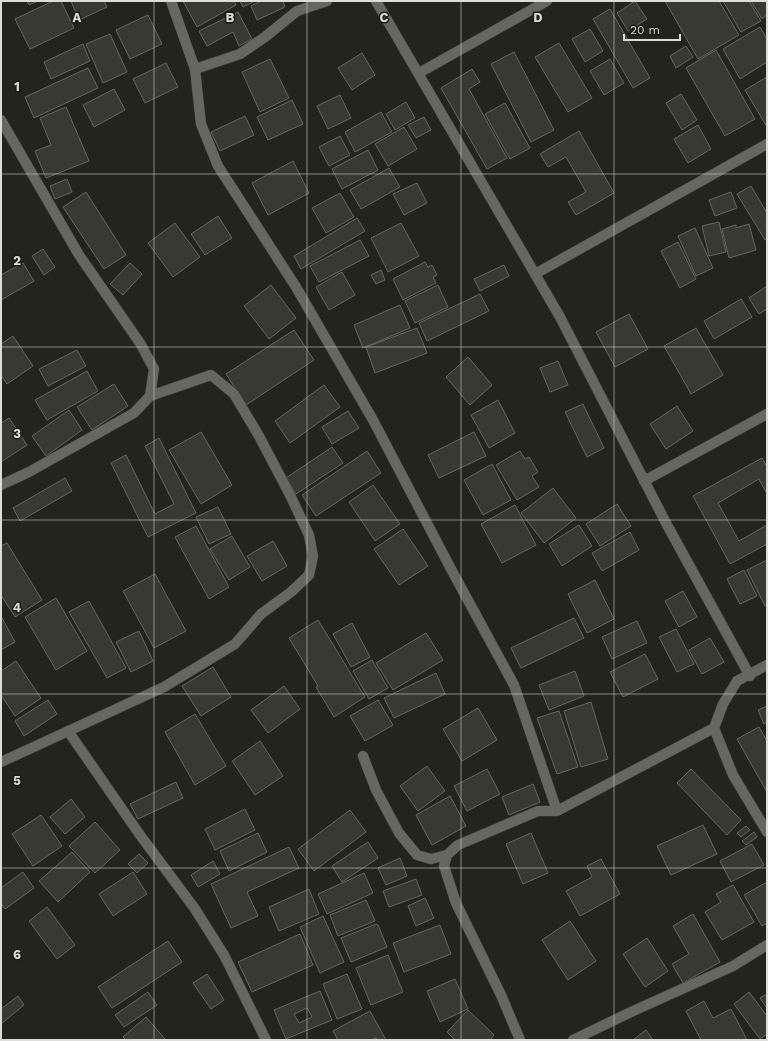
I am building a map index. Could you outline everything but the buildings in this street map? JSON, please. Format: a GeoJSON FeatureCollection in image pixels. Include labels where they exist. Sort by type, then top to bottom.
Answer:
{"type":"FeatureCollection","features":[{"type":"Feature","properties":{"kind":"street"},"geometry":{"type":"LineString","coordinates":[[171,1],[195,69],[201,124],[218,166],[296,287],[369,413],[514,685],[557,810]]}},
{"type":"Feature","properties":{"kind":"street"},"geometry":{"type":"LineString","coordinates":[[195,69],[240,54],[266,37],[297,11],[327,1]]}},
{"type":"Feature","properties":{"kind":"street"},"geometry":{"type":"LineString","coordinates":[[376,1],[560,318],[644,481],[750,676]]}},
{"type":"Feature","properties":{"kind":"street"},"geometry":{"type":"LineString","coordinates":[[419,73],[546,1]]}},
{"type":"Feature","properties":{"kind":"street"},"geometry":{"type":"LineString","coordinates":[[1,120],[79,255],[140,343],[154,369],[150,396]]}},
{"type":"Feature","properties":{"kind":"street"},"geometry":{"type":"LineString","coordinates":[[535,274],[767,144]]}},
{"type":"Feature","properties":{"kind":"street"},"geometry":{"type":"LineString","coordinates":[[1,486],[134,413],[150,396],[211,375],[234,394],[259,436],[309,535],[313,556],[309,575],[291,592],[261,614],[235,644],[164,687],[1,762]]}},
{"type":"Feature","properties":{"kind":"street"},"geometry":{"type":"LineString","coordinates":[[644,481],[767,414]]}},
{"type":"Feature","properties":{"kind":"street"},"geometry":{"type":"LineString","coordinates":[[363,756],[376,790],[399,833],[417,855],[431,859],[447,855],[458,845],[538,811],[557,810],[714,728],[723,704],[737,681],[750,676],[767,665]]}},
{"type":"Feature","properties":{"kind":"street"},"geometry":{"type":"LineString","coordinates":[[714,728],[733,775],[767,832]]}},
{"type":"Feature","properties":{"kind":"street"},"geometry":{"type":"LineString","coordinates":[[68,731],[195,909],[224,955],[266,1040]]}},
{"type":"Feature","properties":{"kind":"street"},"geometry":{"type":"LineString","coordinates":[[447,855],[444,866],[456,903],[501,995],[520,1040]]}},
{"type":"Feature","properties":{"kind":"street"},"geometry":{"type":"LineString","coordinates":[[573,1040],[630,1012],[733,966],[767,945]]}}]}
